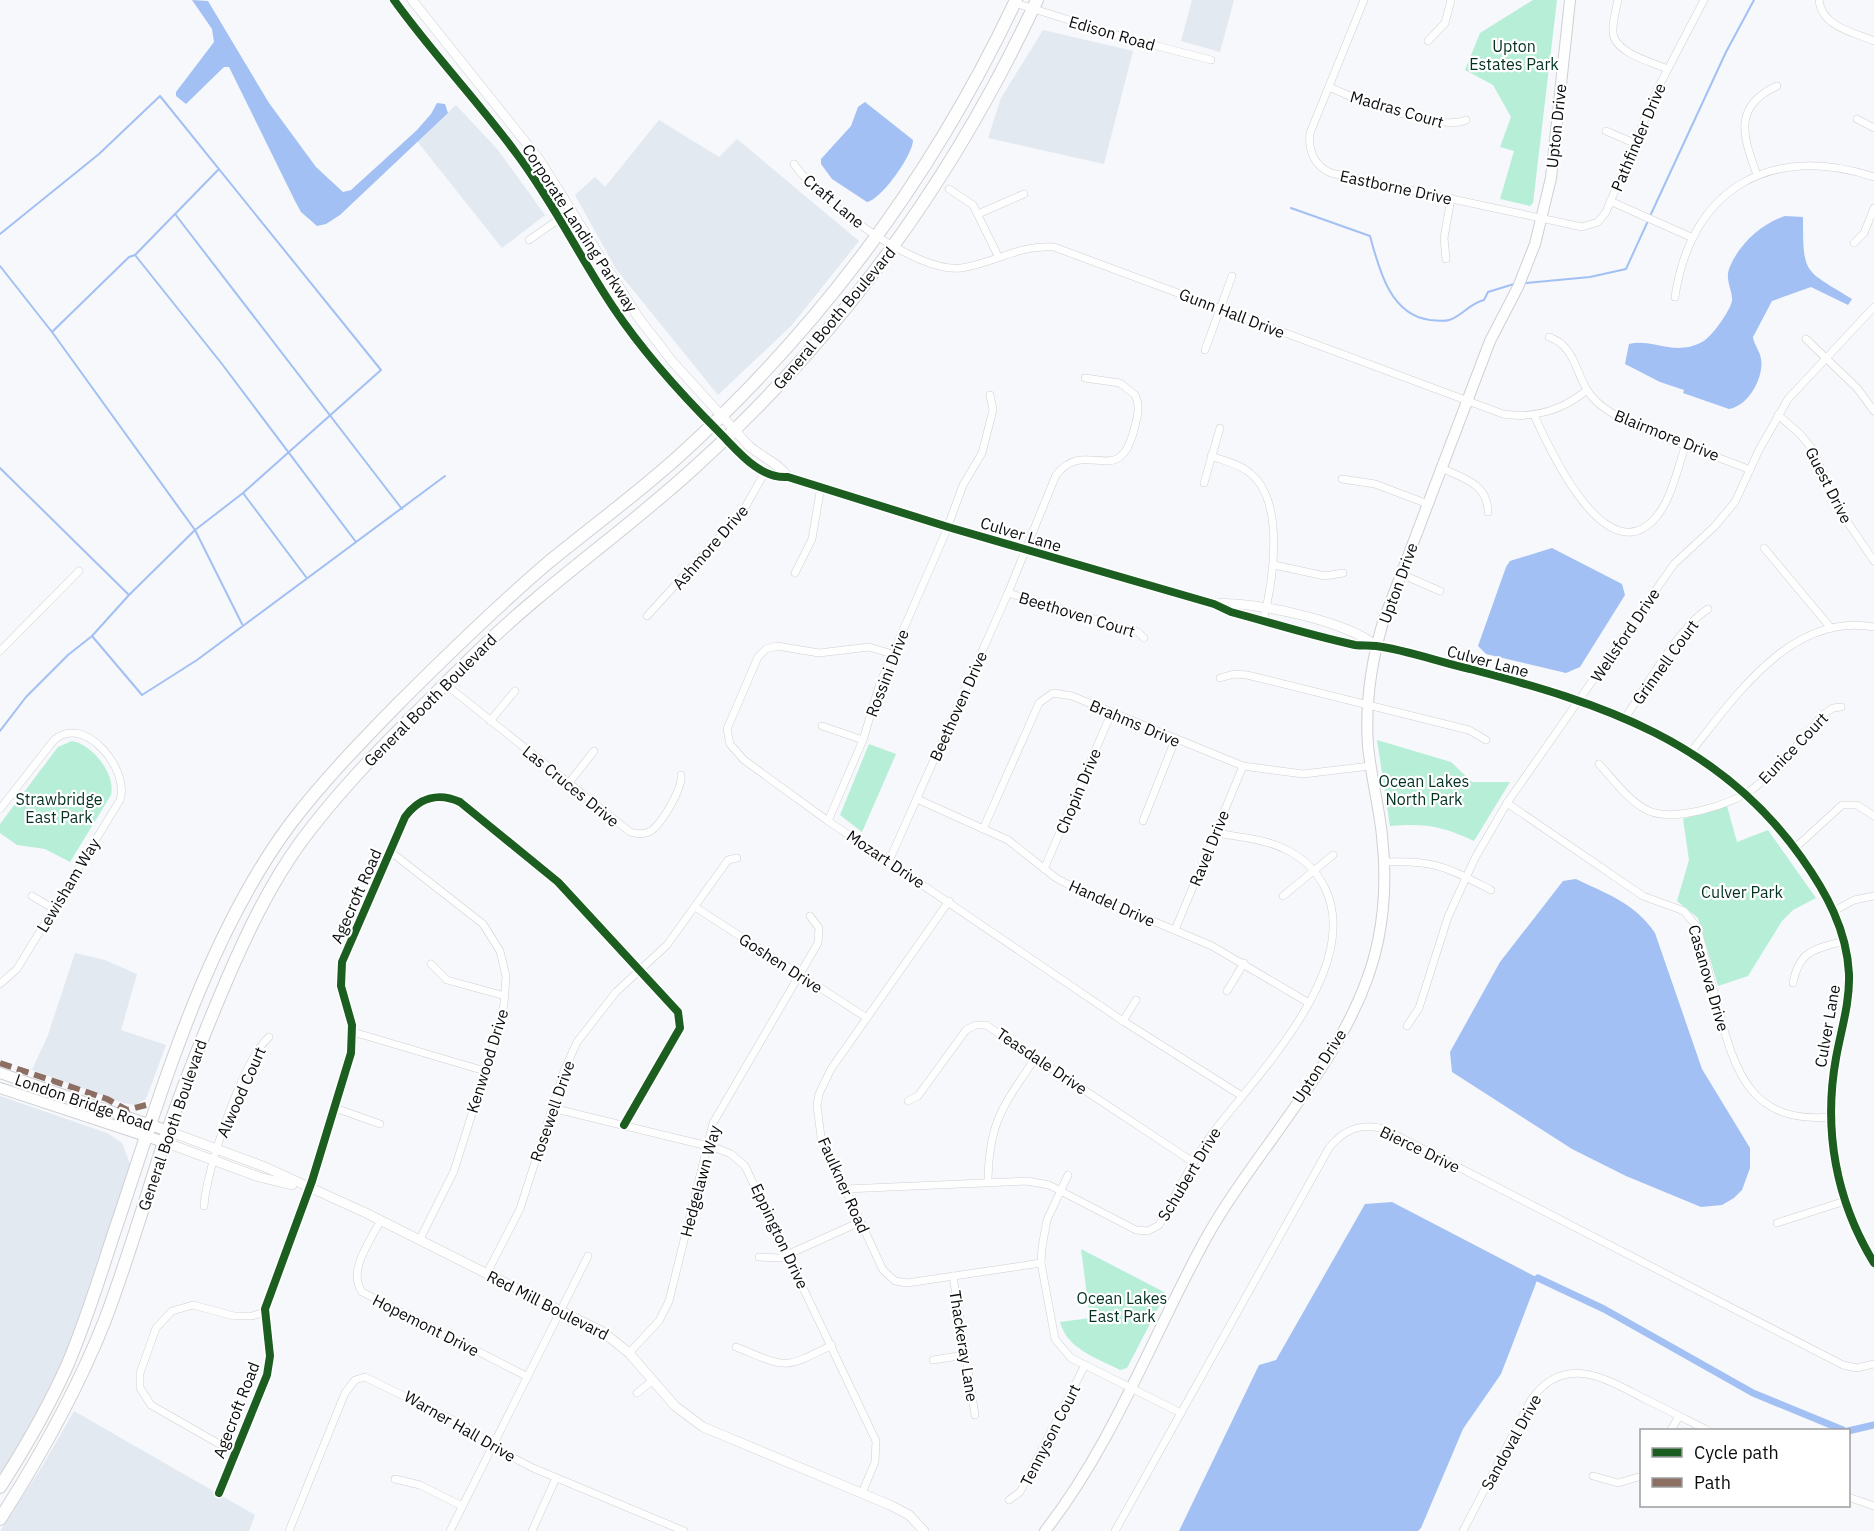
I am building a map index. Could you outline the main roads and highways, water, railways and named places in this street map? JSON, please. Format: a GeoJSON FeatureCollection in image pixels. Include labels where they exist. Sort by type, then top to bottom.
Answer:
{"type":"FeatureCollection","features":[{"type":"Feature","properties":{"kind":"highway","name":"General Booth Boulevard"},"geometry":{"type":"LineString","coordinates":[[0,1487],[32,1436],[57,1387],[89,1310],[179,1042],[237,912],[270,856],[306,804],[357,745],[471,630],[661,471],[712,425],[805,328],[876,236],[934,153],[974,85],[1015,2]]}},
{"type":"Feature","properties":{"kind":"highway","name":"General Booth Boulevard"},"geometry":{"type":"LineString","coordinates":[[0,1520],[43,1452],[76,1389],[106,1316],[194,1057],[233,966],[283,868],[343,788],[445,684],[524,609],[690,472],[730,434],[822,338],[894,246],[963,141],[1034,5]]}},
{"type":"Feature","properties":{"kind":"highway"},"geometry":{"type":"LineString","coordinates":[[43,1452],[37,1446],[37,1440],[52,1410],[57,1387]]}},
{"type":"Feature","properties":{"kind":"main road","name":"Upton Drive"},"geometry":{"type":"LineString","coordinates":[[1045,1531],[1068,1499],[1130,1388],[1209,1234],[1337,1041],[1353,1012],[1368,975],[1378,941],[1383,906],[1384,862],[1371,766],[1368,703],[1376,646],[1490,341],[1528,262],[1543,219],[1551,178],[1570,0]]}},
{"type":"Feature","properties":{"kind":"main road","name":"London Bridge Road"},"geometry":{"type":"LineString","coordinates":[[0,1073],[148,1130]]}},
{"type":"Feature","properties":{"kind":"main road","name":"London Bridge Road"},"geometry":{"type":"LineString","coordinates":[[0,1088],[166,1136]]}},
{"type":"Feature","properties":{"kind":"water"},"geometry":{"type":"Polygon","coordinates":[[[192,0],[208,1],[269,103],[316,167],[343,192],[351,190],[417,130],[437,103],[445,104],[448,113],[340,215],[326,224],[317,226],[301,212],[229,67],[224,67],[186,104],[176,96],[176,92],[214,42],[212,29],[192,0]]]}},
{"type":"Feature","properties":{"kind":"water"},"geometry":{"type":"Polygon","coordinates":[[[865,102],[913,140],[908,156],[895,176],[880,194],[867,202],[832,179],[821,164],[821,159],[851,126],[858,107],[865,102]]]}},
{"type":"Feature","properties":{"kind":"water"},"geometry":{"type":"Polygon","coordinates":[[[1785,216],[1803,217],[1804,250],[1810,269],[1824,282],[1852,299],[1848,305],[1811,287],[1772,301],[1753,337],[1761,359],[1758,381],[1743,402],[1729,409],[1683,393],[1684,390],[1660,382],[1625,364],[1629,344],[1646,343],[1682,348],[1706,340],[1720,324],[1731,305],[1728,273],[1738,252],[1759,230],[1785,216]]]}},
{"type":"Feature","properties":{"kind":"water"},"geometry":{"type":"Polygon","coordinates":[[[1552,548],[1622,584],[1625,595],[1580,667],[1566,673],[1486,654],[1478,646],[1510,561],[1552,548]]]}},
{"type":"Feature","properties":{"kind":"water"},"geometry":{"type":"Polygon","coordinates":[[[1576,879],[1629,907],[1639,914],[1655,933],[1702,1069],[1750,1148],[1750,1168],[1742,1190],[1722,1205],[1701,1207],[1626,1176],[1572,1149],[1452,1072],[1450,1052],[1500,962],[1563,881],[1576,879]]]}},
{"type":"Feature","properties":{"kind":"water"},"geometry":{"type":"Polygon","coordinates":[[[1392,1202],[1538,1278],[1501,1374],[1463,1429],[1421,1528],[1418,1531],[1179,1531],[1259,1365],[1276,1360],[1365,1204],[1392,1202]]]}},
{"type":"Feature","properties":{"kind":"waterway"},"geometry":{"type":"LineString","coordinates":[[1651,214],[1726,52],[1754,0]]}},
{"type":"Feature","properties":{"kind":"waterway"},"geometry":{"type":"LineString","coordinates":[[0,234],[99,154],[160,96],[381,370],[243,493],[195,530],[129,595],[92,636],[68,655],[26,697],[0,731]]}},
{"type":"Feature","properties":{"kind":"waterway"},"geometry":{"type":"LineString","coordinates":[[52,332],[129,257],[135,255],[218,170]]}},
{"type":"Feature","properties":{"kind":"waterway"},"geometry":{"type":"LineString","coordinates":[[1291,208],[1370,236],[1388,288],[1396,300],[1416,316],[1430,320],[1449,320],[1484,300],[1488,292],[1514,284]]}},
{"type":"Feature","properties":{"kind":"waterway"},"geometry":{"type":"LineString","coordinates":[[175,214],[402,509]]}},
{"type":"Feature","properties":{"kind":"waterway"},"geometry":{"type":"LineString","coordinates":[[1526,283],[1590,277],[1626,269],[1647,223]]}},
{"type":"Feature","properties":{"kind":"waterway"},"geometry":{"type":"LineString","coordinates":[[135,255],[222,364],[356,542]]}},
{"type":"Feature","properties":{"kind":"waterway"},"geometry":{"type":"LineString","coordinates":[[0,266],[52,332],[195,530],[242,624]]}},
{"type":"Feature","properties":{"kind":"waterway"},"geometry":{"type":"LineString","coordinates":[[0,468],[129,595]]}},
{"type":"Feature","properties":{"kind":"waterway"},"geometry":{"type":"LineString","coordinates":[[92,636],[142,695],[197,660],[445,476]]}},
{"type":"Feature","properties":{"kind":"waterway"},"geometry":{"type":"LineString","coordinates":[[243,493],[306,577]]}},
{"type":"Feature","properties":{"kind":"waterway"},"geometry":{"type":"LineString","coordinates":[[1538,1278],[1604,1309],[1753,1393],[1841,1429]]}},
{"type":"Feature","properties":{"kind":"waterway"},"geometry":{"type":"LineString","coordinates":[[1850,1431],[1874,1425]]}},
{"type":"Feature","properties":{"kind":"park label","name":"Upton Estates Park"},"geometry":{"type":"Point","coordinates":[1514,55]}},
{"type":"Feature","properties":{"kind":"park label","name":"Ocean Lakes North Park"},"geometry":{"type":"Point","coordinates":[1424,790]}},
{"type":"Feature","properties":{"kind":"park label","name":"Strawbridge East Park"},"geometry":{"type":"Point","coordinates":[59,808]}},
{"type":"Feature","properties":{"kind":"park label","name":"Culver Park"},"geometry":{"type":"Point","coordinates":[1742,892]}},
{"type":"Feature","properties":{"kind":"park label","name":"Ocean Lakes East Park"},"geometry":{"type":"Point","coordinates":[1122,1307]}}]}
